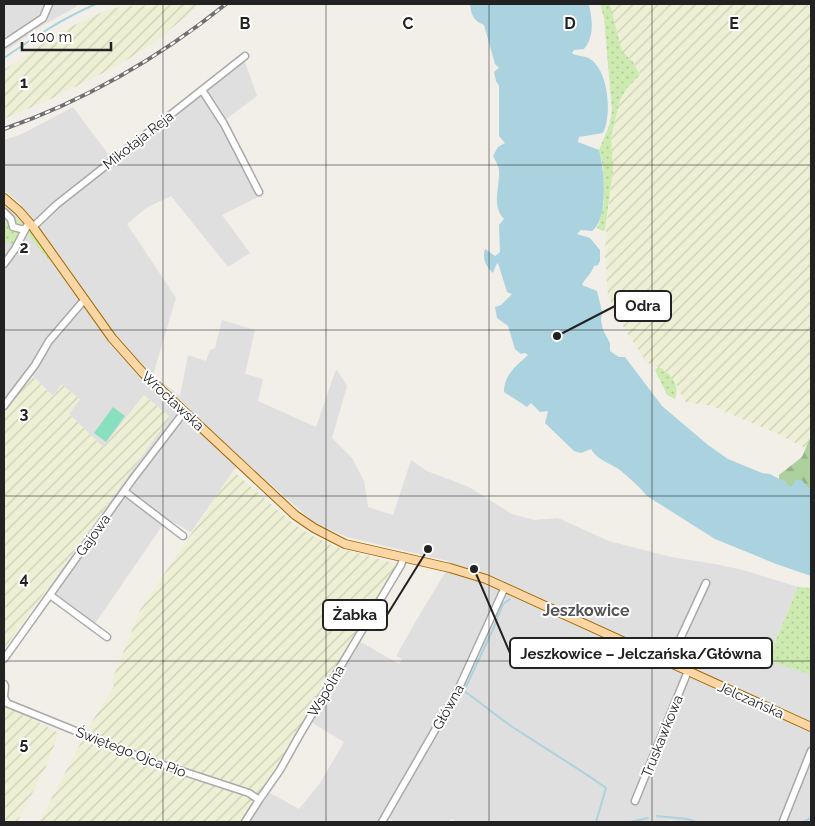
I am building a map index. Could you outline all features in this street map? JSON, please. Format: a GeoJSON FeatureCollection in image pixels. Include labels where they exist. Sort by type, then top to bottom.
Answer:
{"type":"FeatureCollection","features":[{"type":"Feature","properties":{"kind":"main road","name":"Wrocławska"},"geometry":{"type":"LineString","coordinates":[[4,198],[31,224],[112,338],[143,374],[295,515],[314,528],[345,544],[385,553]]}},
{"type":"Feature","properties":{"kind":"main road","name":"Jelczańska"},"geometry":{"type":"LineString","coordinates":[[385,553],[456,570],[504,587],[811,727]]}},
{"type":"Feature","properties":{"kind":"street"},"geometry":{"type":"LineString","coordinates":[[4,44],[43,18],[49,4]]}},
{"type":"Feature","properties":{"kind":"street","name":"Mikołaja Reja"},"geometry":{"type":"LineString","coordinates":[[4,264],[24,230],[245,56]]}},
{"type":"Feature","properties":{"kind":"street"},"geometry":{"type":"LineString","coordinates":[[202,90],[224,124],[260,192]]}},
{"type":"Feature","properties":{"kind":"street"},"geometry":{"type":"LineString","coordinates":[[4,212],[11,219],[13,226],[24,230]]}},
{"type":"Feature","properties":{"kind":"street"},"geometry":{"type":"LineString","coordinates":[[4,406],[35,365],[49,341],[85,299]]}},
{"type":"Feature","properties":{"kind":"street","name":"Gajowa"},"geometry":{"type":"LineString","coordinates":[[4,659],[124,491],[184,412]]}},
{"type":"Feature","properties":{"kind":"street"},"geometry":{"type":"LineString","coordinates":[[124,491],[183,536]]}},
{"type":"Feature","properties":{"kind":"street","name":"Wspólna"},"geometry":{"type":"LineString","coordinates":[[246,822],[280,770],[404,558]]}},
{"type":"Feature","properties":{"kind":"street"},"geometry":{"type":"LineString","coordinates":[[669,663],[706,583]]}},
{"type":"Feature","properties":{"kind":"street","name":"Główna"},"geometry":{"type":"LineString","coordinates":[[382,822],[457,692],[504,587]]}},
{"type":"Feature","properties":{"kind":"street"},"geometry":{"type":"LineString","coordinates":[[50,595],[107,637]]}},
{"type":"Feature","properties":{"kind":"street","name":"Truskawkowa"},"geometry":{"type":"LineString","coordinates":[[635,801],[688,671]]}},
{"type":"Feature","properties":{"kind":"street"},"geometry":{"type":"LineString","coordinates":[[4,684],[5,703]]}},
{"type":"Feature","properties":{"kind":"street","name":"Świętego Ojca Pio"},"geometry":{"type":"LineString","coordinates":[[5,703],[145,759],[249,793],[259,800]]}},
{"type":"Feature","properties":{"kind":"street"},"geometry":{"type":"LineString","coordinates":[[783,821],[811,752]]}},
{"type":"Feature","properties":{"kind":"shaded area"},"geometry":{"type":"Polygon","coordinates":[[[4,4],[78,4],[4,52],[4,4]]]}},
{"type":"Feature","properties":{"kind":"shaded area"},"geometry":{"type":"Polygon","coordinates":[[[244,59],[257,96],[225,120],[264,194],[222,215],[250,253],[228,267],[171,196],[146,208],[127,224],[176,298],[153,375],[180,396],[188,355],[206,361],[210,350],[215,348],[222,320],[255,330],[245,374],[263,379],[258,401],[316,427],[336,369],[347,386],[332,438],[352,458],[364,481],[368,507],[393,515],[411,460],[427,471],[469,487],[512,514],[534,520],[558,518],[609,541],[671,557],[743,570],[798,587],[767,659],[811,675],[811,822],[679,822],[671,820],[660,822],[459,822],[451,819],[449,822],[395,822],[390,819],[388,822],[242,822],[263,789],[299,809],[320,783],[344,742],[306,719],[354,638],[399,664],[402,659],[396,656],[445,573],[448,561],[347,537],[316,524],[243,460],[191,532],[167,519],[94,625],[47,590],[169,417],[144,395],[103,447],[69,414],[61,385],[53,396],[33,376],[4,405],[4,205],[15,212],[21,204],[4,190],[4,140],[22,134],[73,107],[114,162],[244,59]]]}},
{"type":"Feature","properties":{"kind":"green space"},"geometry":{"type":"Polygon","coordinates":[[[201,4],[151,45],[117,66],[51,99],[4,119],[4,70],[60,32],[102,12],[115,8],[201,4]]]}},
{"type":"Feature","properties":{"kind":"green space"},"geometry":{"type":"Polygon","coordinates":[[[600,4],[610,4],[622,51],[633,62],[640,75],[627,88],[620,100],[611,137],[613,170],[605,230],[602,231],[597,228],[604,202],[603,167],[599,150],[609,126],[612,111],[604,18],[600,4]]]}},
{"type":"Feature","properties":{"kind":"green space"},"geometry":{"type":"Polygon","coordinates":[[[610,4],[811,4],[811,436],[807,449],[776,433],[712,406],[685,402],[676,384],[666,371],[646,362],[618,318],[608,295],[605,257],[613,170],[611,137],[620,100],[627,88],[640,74],[633,62],[622,51],[610,4]]]}},
{"type":"Feature","properties":{"kind":"green space"},"geometry":{"type":"Polygon","coordinates":[[[4,208],[38,240],[48,254],[49,260],[27,234],[17,248],[4,240],[4,208]]]}},
{"type":"Feature","properties":{"kind":"green space"},"geometry":{"type":"Polygon","coordinates":[[[659,367],[674,380],[676,385],[675,399],[667,395],[655,370],[659,367]]]}},
{"type":"Feature","properties":{"kind":"green space"},"geometry":{"type":"Polygon","coordinates":[[[30,374],[53,396],[61,384],[80,399],[69,414],[103,447],[144,395],[170,417],[4,649],[4,468],[6,466],[4,464],[4,405],[30,374]]]}},
{"type":"Feature","properties":{"kind":"green space"},"geometry":{"type":"Polygon","coordinates":[[[113,407],[125,416],[106,442],[94,433],[113,407]]]}},
{"type":"Feature","properties":{"kind":"green space"},"geometry":{"type":"Polygon","coordinates":[[[811,436],[811,490],[807,487],[788,486],[779,479],[779,475],[802,457],[811,436]]]}},
{"type":"Feature","properties":{"kind":"green space"},"geometry":{"type":"Polygon","coordinates":[[[233,471],[295,525],[309,534],[335,547],[397,564],[306,719],[242,822],[39,822],[93,720],[114,686],[112,680],[140,610],[233,471]]]}},
{"type":"Feature","properties":{"kind":"green space"},"geometry":{"type":"Polygon","coordinates":[[[798,587],[811,588],[811,675],[767,660],[798,587]]]}},
{"type":"Feature","properties":{"kind":"green space"},"geometry":{"type":"Polygon","coordinates":[[[4,704],[59,733],[45,769],[17,822],[4,822],[4,704]]]}},
{"type":"Feature","properties":{"kind":"water"},"geometry":{"type":"Polygon","coordinates":[[[470,4],[589,4],[592,21],[590,39],[584,49],[574,50],[572,53],[588,58],[596,65],[605,83],[608,105],[606,125],[603,133],[579,137],[578,142],[599,150],[604,193],[601,216],[597,225],[592,231],[581,230],[577,234],[590,238],[600,250],[598,265],[594,266],[582,285],[597,291],[602,311],[603,330],[610,343],[610,351],[619,357],[625,357],[662,406],[708,445],[728,459],[762,473],[770,474],[789,486],[792,486],[796,480],[802,480],[811,490],[811,576],[715,539],[647,496],[620,470],[600,459],[591,449],[581,453],[574,451],[545,423],[548,411],[540,412],[531,403],[527,407],[504,392],[508,376],[528,355],[525,353],[521,354],[515,349],[508,326],[497,318],[495,307],[501,305],[512,294],[507,292],[498,263],[493,273],[488,268],[484,259],[485,249],[495,256],[500,252],[499,225],[504,219],[498,208],[499,169],[493,156],[498,147],[505,143],[499,136],[499,86],[494,72],[499,68],[495,64],[484,25],[473,17],[470,4]]]}},
{"type":"Feature","properties":{"kind":"waterway"},"geometry":{"type":"LineString","coordinates":[[4,58],[60,22],[96,4]]}},
{"type":"Feature","properties":{"kind":"waterway"},"geometry":{"type":"LineString","coordinates":[[510,599],[503,604],[464,691],[511,726],[606,788],[596,822]]}},
{"type":"Feature","properties":{"kind":"waterway"},"geometry":{"type":"LineString","coordinates":[[657,816],[697,822]]}},
{"type":"Feature","properties":{"kind":"waterway"},"geometry":{"type":"LineString","coordinates":[[630,822],[648,818]]}},
{"type":"Feature","properties":{"kind":"waterway"},"geometry":{"type":"LineString","coordinates":[[803,822],[811,818]]}},
{"type":"Feature","properties":{"kind":"railway"},"geometry":{"type":"LineString","coordinates":[[4,129],[63,105],[120,76],[175,42],[226,4]]}},
{"type":"Feature","properties":{"kind":"place","name":"Odra"},"geometry":{"type":"Point","coordinates":[557,336]}},
{"type":"Feature","properties":{"kind":"place","name":"Żabka"},"geometry":{"type":"Point","coordinates":[428,549]}},
{"type":"Feature","properties":{"kind":"place","name":"Jeszkowice – Jelczańska/Główna"},"geometry":{"type":"Point","coordinates":[474,569]}},
{"type":"Feature","properties":{"kind":"district","name":"Jeszkowice"},"geometry":{"type":"Point","coordinates":[586,610]}}]}
